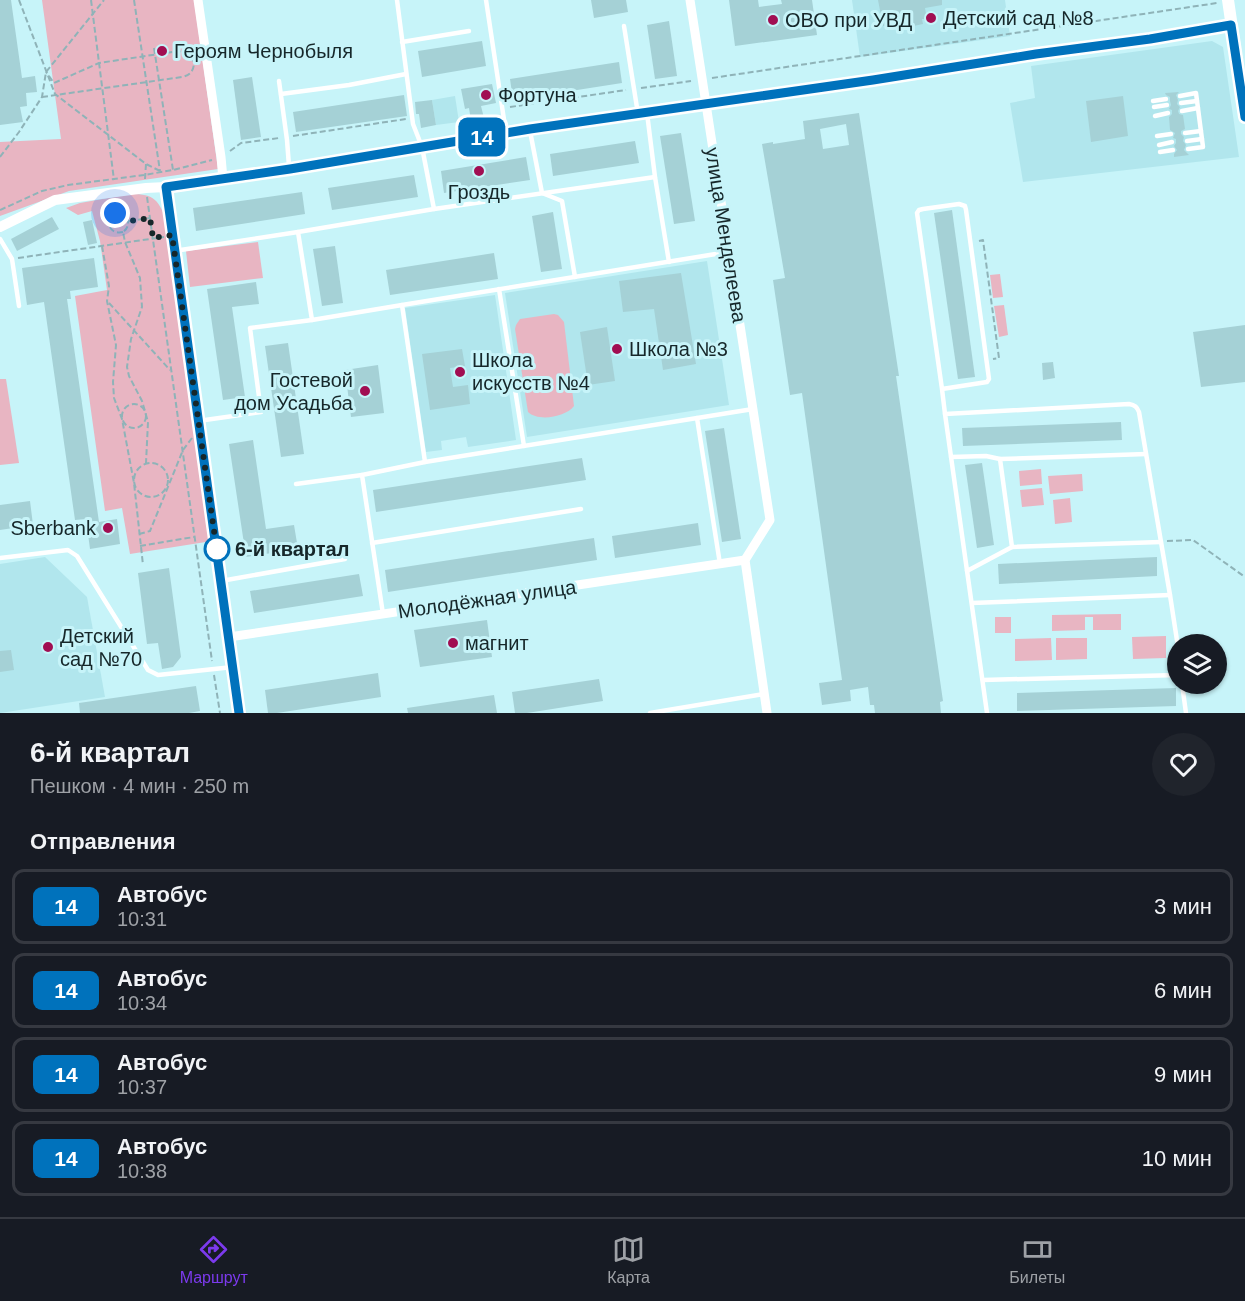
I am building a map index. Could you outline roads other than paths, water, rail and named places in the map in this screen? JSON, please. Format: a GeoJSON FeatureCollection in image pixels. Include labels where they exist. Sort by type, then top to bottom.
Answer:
{"type":"FeatureCollection","features":[{"type":"Feature","properties":{"kind":"main road"},"geometry":{"type":"LineString","coordinates":[[1228,0],[1245,117]]}},
{"type":"Feature","properties":{"kind":"street"},"geometry":{"type":"LineString","coordinates":[[198,0],[223,179]]}},
{"type":"Feature","properties":{"kind":"street","name":"улица Менделеева"},"geometry":{"type":"LineString","coordinates":[[690,0],[770,520],[746,560]]}},
{"type":"Feature","properties":{"kind":"street"},"geometry":{"type":"LineString","coordinates":[[0,227],[55,200],[223,179],[530,129],[1150,39],[1231,25]]}},
{"type":"Feature","properties":{"kind":"street"},"geometry":{"type":"LineString","coordinates":[[166,187],[239,713]]}},
{"type":"Feature","properties":{"kind":"street"},"geometry":{"type":"LineString","coordinates":[[746,560],[766,713]]}},
{"type":"Feature","properties":{"kind":"street","name":"Молодёжная улица"},"geometry":{"type":"LineString","coordinates":[[229,638],[746,560]]}},
{"type":"Feature","properties":{"kind":"lane"},"geometry":{"type":"LineString","coordinates":[[397,0],[413,124],[422,147],[434,209]]}},
{"type":"Feature","properties":{"kind":"lane"},"geometry":{"type":"LineString","coordinates":[[486,0],[506,133]]}},
{"type":"Feature","properties":{"kind":"lane"},"geometry":{"type":"LineString","coordinates":[[624,26],[634,89],[643,113],[669,262]]}},
{"type":"Feature","properties":{"kind":"lane"},"geometry":{"type":"LineString","coordinates":[[402,42],[469,31]]}},
{"type":"Feature","properties":{"kind":"lane"},"geometry":{"type":"LineString","coordinates":[[281,94],[349,85],[406,74]]}},
{"type":"Feature","properties":{"kind":"lane"},"geometry":{"type":"LineString","coordinates":[[279,81],[290,169]]}},
{"type":"Feature","properties":{"kind":"lane"},"geometry":{"type":"LineString","coordinates":[[1180,96],[1196,93],[1203,147],[1188,149]]}},
{"type":"Feature","properties":{"kind":"lane"},"geometry":{"type":"LineString","coordinates":[[1153,101],[1166,99]]}},
{"type":"Feature","properties":{"kind":"lane"},"geometry":{"type":"LineString","coordinates":[[1181,103],[1197,101]]}},
{"type":"Feature","properties":{"kind":"lane"},"geometry":{"type":"LineString","coordinates":[[1154,107],[1167,105]]}},
{"type":"Feature","properties":{"kind":"lane"},"geometry":{"type":"LineString","coordinates":[[1182,111],[1198,108]]}},
{"type":"Feature","properties":{"kind":"lane"},"geometry":{"type":"LineString","coordinates":[[1155,116],[1168,113]]}},
{"type":"Feature","properties":{"kind":"lane"},"geometry":{"type":"LineString","coordinates":[[530,129],[542,193]]}},
{"type":"Feature","properties":{"kind":"lane"},"geometry":{"type":"LineString","coordinates":[[1185,133],[1201,132]]}},
{"type":"Feature","properties":{"kind":"lane"},"geometry":{"type":"LineString","coordinates":[[1157,136],[1171,134]]}},
{"type":"Feature","properties":{"kind":"lane"},"geometry":{"type":"LineString","coordinates":[[1186,141],[1202,139]]}},
{"type":"Feature","properties":{"kind":"lane"},"geometry":{"type":"LineString","coordinates":[[1159,145],[1172,142]]}},
{"type":"Feature","properties":{"kind":"lane"},"geometry":{"type":"LineString","coordinates":[[1160,152],[1173,150]]}},
{"type":"Feature","properties":{"kind":"lane"},"geometry":{"type":"LineString","coordinates":[[174,251],[434,209],[655,177]]}},
{"type":"Feature","properties":{"kind":"lane"},"geometry":{"type":"LineString","coordinates":[[542,193],[562,201],[575,277]]}},
{"type":"Feature","properties":{"kind":"lane"},"geometry":{"type":"LineString","coordinates":[[942,389],[987,382],[989,379],[971,242],[963,204],[922,209],[917,213],[987,713]]}},
{"type":"Feature","properties":{"kind":"lane"},"geometry":{"type":"LineString","coordinates":[[298,232],[312,320]]}},
{"type":"Feature","properties":{"kind":"lane"},"geometry":{"type":"LineString","coordinates":[[0,239],[12,259],[19,306]]}},
{"type":"Feature","properties":{"kind":"lane"},"geometry":{"type":"LineString","coordinates":[[199,424],[261,412],[250,328],[312,320],[729,252]]}},
{"type":"Feature","properties":{"kind":"lane"},"geometry":{"type":"LineString","coordinates":[[499,289],[524,446]]}},
{"type":"Feature","properties":{"kind":"lane"},"geometry":{"type":"LineString","coordinates":[[402,305],[425,462]]}},
{"type":"Feature","properties":{"kind":"lane"},"geometry":{"type":"LineString","coordinates":[[945,414],[1129,404],[1137,408],[1176,634]]}},
{"type":"Feature","properties":{"kind":"lane"},"geometry":{"type":"LineString","coordinates":[[296,484],[362,475],[425,462],[753,409]]}},
{"type":"Feature","properties":{"kind":"lane"},"geometry":{"type":"LineString","coordinates":[[697,418],[720,564]]}},
{"type":"Feature","properties":{"kind":"lane"},"geometry":{"type":"LineString","coordinates":[[951,457],[986,456],[1000,459],[1146,454]]}},
{"type":"Feature","properties":{"kind":"lane"},"geometry":{"type":"LineString","coordinates":[[1000,459],[1012,547]]}},
{"type":"Feature","properties":{"kind":"lane"},"geometry":{"type":"LineString","coordinates":[[362,475],[383,614]]}},
{"type":"Feature","properties":{"kind":"lane"},"geometry":{"type":"LineString","coordinates":[[372,543],[581,509]]}},
{"type":"Feature","properties":{"kind":"lane"},"geometry":{"type":"LineString","coordinates":[[967,571],[1012,547],[1161,542]]}},
{"type":"Feature","properties":{"kind":"lane"},"geometry":{"type":"LineString","coordinates":[[0,558],[68,550],[77,556],[148,670],[158,675],[233,667]]}},
{"type":"Feature","properties":{"kind":"lane"},"geometry":{"type":"LineString","coordinates":[[221,581],[345,559]]}},
{"type":"Feature","properties":{"kind":"lane"},"geometry":{"type":"LineString","coordinates":[[972,603],[1170,595]]}},
{"type":"Feature","properties":{"kind":"lane"},"geometry":{"type":"LineString","coordinates":[[982,680],[1167,675]]}},
{"type":"Feature","properties":{"kind":"lane"},"geometry":{"type":"LineString","coordinates":[[650,713],[764,694]]}},
{"type":"Feature","properties":{"kind":"lane"},"geometry":{"type":"LineString","coordinates":[[1183,694],[1186,713]]}},
{"type":"Feature","properties":{"kind":"place","name":"Детский сад №8"},"geometry":{"type":"Point","coordinates":[931,18]}},
{"type":"Feature","properties":{"kind":"place","name":"ОВО при УВД"},"geometry":{"type":"Point","coordinates":[773,20]}},
{"type":"Feature","properties":{"kind":"place","name":"Героям Чернобыля"},"geometry":{"type":"Point","coordinates":[162,51]}},
{"type":"Feature","properties":{"kind":"place","name":"Фортуна"},"geometry":{"type":"Point","coordinates":[486,95]}},
{"type":"Feature","properties":{"kind":"place","name":"Гроздь"},"geometry":{"type":"Point","coordinates":[479,171]}},
{"type":"Feature","properties":{"kind":"place","name":"Школа №3"},"geometry":{"type":"Point","coordinates":[617,349]}},
{"type":"Feature","properties":{"kind":"place","name":"Школа искусств №4"},"geometry":{"type":"Point","coordinates":[460,372]}},
{"type":"Feature","properties":{"kind":"place","name":"Гостевой дом Усадьба"},"geometry":{"type":"Point","coordinates":[365,391]}},
{"type":"Feature","properties":{"kind":"place","name":"Sberbank"},"geometry":{"type":"Point","coordinates":[108,528]}},
{"type":"Feature","properties":{"kind":"place","name":"6-й квартал"},"geometry":{"type":"Point","coordinates":[217,549]}},
{"type":"Feature","properties":{"kind":"place","name":"магнит"},"geometry":{"type":"Point","coordinates":[453,643]}},
{"type":"Feature","properties":{"kind":"place","name":"Детский сад №70"},"geometry":{"type":"Point","coordinates":[48,647]}}]}
